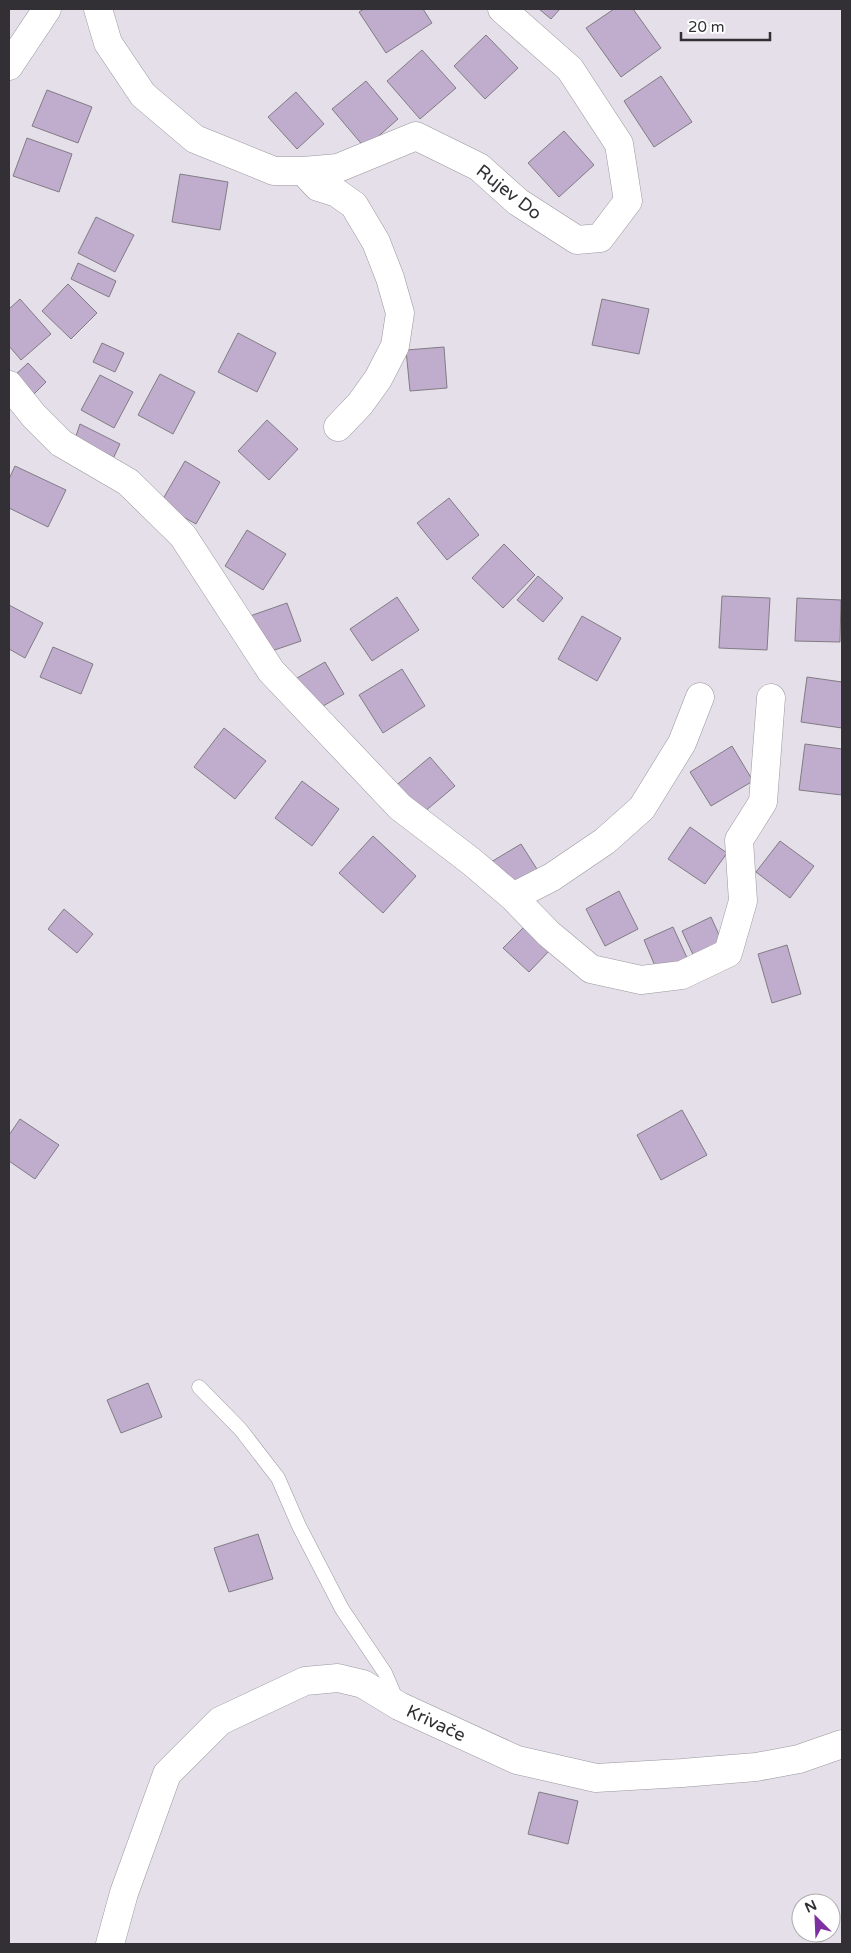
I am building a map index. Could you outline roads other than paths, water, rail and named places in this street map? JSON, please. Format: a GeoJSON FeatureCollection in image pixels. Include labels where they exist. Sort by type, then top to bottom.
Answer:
{"type":"FeatureCollection","features":[{"type":"Feature","properties":{"kind":"street"},"geometry":{"type":"LineString","coordinates":[[9,66],[47,9]]}},
{"type":"Feature","properties":{"kind":"street","name":"Rujev Do"},"geometry":{"type":"LineString","coordinates":[[98,9],[108,43],[143,95],[196,140],[274,171],[303,171],[338,168],[416,136],[478,166],[518,202],[577,240],[600,238],[628,201],[619,144],[570,69],[502,9]]}},
{"type":"Feature","properties":{"kind":"street"},"geometry":{"type":"LineString","coordinates":[[303,171],[318,187],[337,193],[354,206],[376,242],[390,278],[400,313],[395,346],[378,379],[360,404],[338,427]]}},
{"type":"Feature","properties":{"kind":"street"},"geometry":{"type":"LineString","coordinates":[[9,385],[34,416],[61,443],[128,482],[183,536],[271,670],[400,807],[514,897],[549,934],[591,969],[642,980],[682,975],[728,953],[743,901],[739,840],[763,802],[771,698]]}},
{"type":"Feature","properties":{"kind":"street"},"geometry":{"type":"LineString","coordinates":[[514,897],[552,877],[605,841],[642,808],[682,743],[700,697]]}},
{"type":"Feature","properties":{"kind":"street"},"geometry":{"type":"LineString","coordinates":[[110,1944],[124,1893],[167,1774],[220,1721],[305,1681],[338,1678],[363,1684],[399,1706]]}},
{"type":"Feature","properties":{"kind":"street","name":"Krivače"},"geometry":{"type":"LineString","coordinates":[[399,1706],[517,1760],[596,1778],[756,1766],[798,1759],[842,1744]]}},
{"type":"Feature","properties":{"kind":"lane","name":"Krivače"},"geometry":{"type":"LineString","coordinates":[[199,1387],[241,1430],[278,1478],[299,1526],[342,1609],[385,1673],[399,1706]]}}]}
